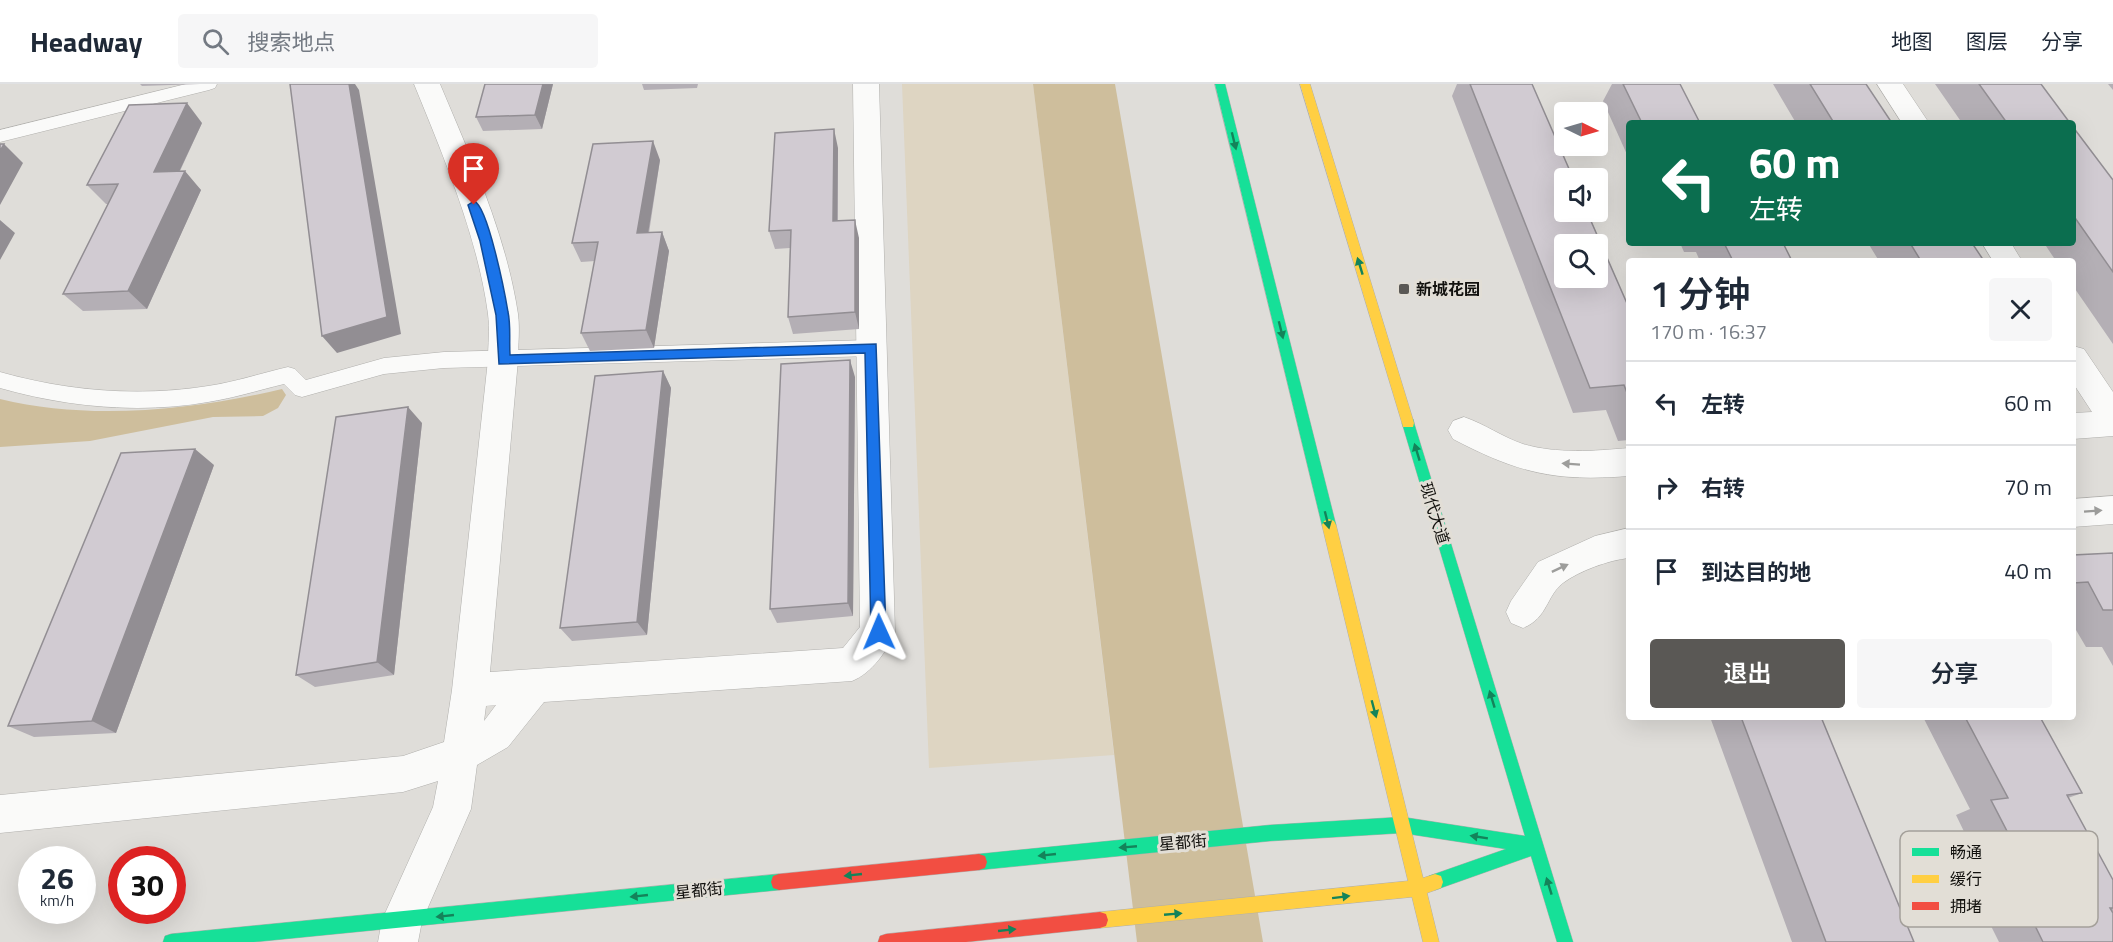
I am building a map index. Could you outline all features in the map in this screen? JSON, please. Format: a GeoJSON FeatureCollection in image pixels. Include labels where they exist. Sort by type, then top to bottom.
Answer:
{"type":"FeatureCollection","features":[{"type":"Feature","properties":{"kind":"main road"},"geometry":{"type":"LineString","coordinates":[[1220,84],[1431,942]]}},
{"type":"Feature","properties":{"kind":"main road","name":"现代大道"},"geometry":{"type":"LineString","coordinates":[[1305,84],[1565,942]]}},
{"type":"Feature","properties":{"kind":"main road","name":"星都街"},"geometry":{"type":"LineString","coordinates":[[171,942],[400,931],[1106,849],[1270,833],[1402,825],[1537,846]]}},
{"type":"Feature","properties":{"kind":"main road"},"geometry":{"type":"LineString","coordinates":[[886,942],[1418,888],[1537,846]]}},
{"type":"Feature","properties":{"kind":"street"},"geometry":{"type":"LineString","coordinates":[[400,931],[452,809],[470,690],[503,360],[502,315],[486,241],[462,169],[427,84]]}},
{"type":"Feature","properties":{"kind":"street"},"geometry":{"type":"LineString","coordinates":[[470,690],[852,664],[879,632],[866,84]]}},
{"type":"Feature","properties":{"kind":"street"},"geometry":{"type":"LineString","coordinates":[[1890,84],[1914,120]]}},
{"type":"Feature","properties":{"kind":"street"},"geometry":{"type":"LineString","coordinates":[[2076,362],[2113,418]]}},
{"type":"Feature","properties":{"kind":"street"},"geometry":{"type":"LineString","coordinates":[[2076,426],[2113,423]]}},
{"type":"Feature","properties":{"kind":"street"},"geometry":{"type":"LineString","coordinates":[[1464,430],[1507,452],[1551,463],[1592,466],[1626,462]]}},
{"type":"Feature","properties":{"kind":"street"},"geometry":{"type":"LineString","coordinates":[[2076,513],[2113,510]]}},
{"type":"Feature","properties":{"kind":"street"},"geometry":{"type":"LineString","coordinates":[[1523,612],[1550,573],[1607,546],[1626,543]]}},
{"type":"Feature","properties":{"kind":"street"},"geometry":{"type":"LineString","coordinates":[[0,814],[403,774],[460,755],[495,735],[534,686]]}},
{"type":"Feature","properties":{"kind":"lane"},"geometry":{"type":"LineString","coordinates":[[0,136],[209,84]]}},
{"type":"Feature","properties":{"kind":"lane"},"geometry":{"type":"LineString","coordinates":[[0,380],[35,390],[136,400],[208,394],[288,375],[302,389],[384,366],[444,360],[872,348]]}},
{"type":"Feature","properties":{"kind":"shaded area"},"geometry":{"type":"Polygon","coordinates":[[[902,84],[1033,84],[1114,755],[929,768],[902,84]]]}},
{"type":"Feature","properties":{"kind":"shaded area"},"geometry":{"type":"Polygon","coordinates":[[[1033,84],[1115,84],[1263,942],[1137,942],[1033,84]]]}},
{"type":"Feature","properties":{"kind":"shaded area"},"geometry":{"type":"Polygon","coordinates":[[[282,389],[286,395],[278,408],[263,416],[213,417],[90,441],[0,447],[0,399],[70,410],[141,410],[213,403],[282,389]]]}},
{"type":"Feature","properties":{"kind":"building"},"geometry":{"type":"Polygon","coordinates":[[[290,84],[349,84],[387,317],[322,336],[290,84]]]}},
{"type":"Feature","properties":{"kind":"building"},"geometry":{"type":"Polygon","coordinates":[[[485,84],[543,84],[535,115],[476,117],[485,84]]]}},
{"type":"Feature","properties":{"kind":"building"},"geometry":{"type":"Polygon","coordinates":[[[1470,84],[1532,84],[1554,134],[1554,156],[1563,156],[1569,168],[1554,168],[1554,222],[1591,222],[1597,234],[1554,234],[1554,288],[1608,288],[1608,260],[1626,301],[1626,390],[1624,385],[1590,388],[1470,84]]]}},
{"type":"Feature","properties":{"kind":"building"},"geometry":{"type":"Polygon","coordinates":[[[1623,84],[1680,84],[1698,120],[1641,120],[1623,84]]]}},
{"type":"Feature","properties":{"kind":"building"},"geometry":{"type":"Polygon","coordinates":[[[1810,84],[1866,84],[1890,120],[1832,120],[1810,84]]]}},
{"type":"Feature","properties":{"kind":"building"},"geometry":{"type":"Polygon","coordinates":[[[1979,84],[2041,84],[2068,120],[2005,120],[1979,84]]]}},
{"type":"Feature","properties":{"kind":"building"},"geometry":{"type":"Polygon","coordinates":[[[187,103],[154,172],[185,171],[128,291],[63,294],[118,184],[87,185],[129,105],[187,103]]]}},
{"type":"Feature","properties":{"kind":"building"},"geometry":{"type":"Polygon","coordinates":[[[834,129],[833,221],[855,220],[855,312],[788,317],[791,230],[769,231],[775,133],[834,129]]]}},
{"type":"Feature","properties":{"kind":"building"},"geometry":{"type":"Polygon","coordinates":[[[2076,131],[2113,180],[2113,272],[2076,219],[2076,131]]]}},
{"type":"Feature","properties":{"kind":"building"},"geometry":{"type":"Polygon","coordinates":[[[653,141],[637,233],[662,232],[646,330],[581,333],[598,242],[572,243],[593,144],[653,141]]]}},
{"type":"Feature","properties":{"kind":"building"},"geometry":{"type":"Polygon","coordinates":[[[1726,246],[1784,246],[1790,258],[1732,258],[1726,246]]]}},
{"type":"Feature","properties":{"kind":"building"},"geometry":{"type":"Polygon","coordinates":[[[1912,246],[1974,246],[1982,258],[1919,258],[1912,246]]]}},
{"type":"Feature","properties":{"kind":"building"},"geometry":{"type":"Polygon","coordinates":[[[850,360],[848,603],[770,609],[781,364],[850,360]]]}},
{"type":"Feature","properties":{"kind":"building"},"geometry":{"type":"Polygon","coordinates":[[[663,371],[637,622],[560,628],[595,376],[663,371]]]}},
{"type":"Feature","properties":{"kind":"building"},"geometry":{"type":"Polygon","coordinates":[[[408,407],[377,662],[296,675],[336,417],[408,407]]]}},
{"type":"Feature","properties":{"kind":"building"},"geometry":{"type":"Polygon","coordinates":[[[195,449],[92,721],[8,726],[121,453],[195,449]]]}},
{"type":"Feature","properties":{"kind":"building"},"geometry":{"type":"Polygon","coordinates":[[[2113,553],[2113,610],[2103,610],[2088,582],[2076,583],[2076,555],[2113,553]]]}},
{"type":"Feature","properties":{"kind":"building"},"geometry":{"type":"Polygon","coordinates":[[[1742,720],[1822,720],[1900,908],[1900,927],[1908,927],[1914,942],[1826,942],[1742,720]]]}},
{"type":"Feature","properties":{"kind":"building"},"geometry":{"type":"Polygon","coordinates":[[[1967,720],[2042,720],[2082,793],[2067,795],[2086,831],[2007,831],[1991,800],[2008,798],[1967,720]]]}},
{"type":"Feature","properties":{"kind":"building"},"geometry":{"type":"Polygon","coordinates":[[[2098,852],[2113,880],[2113,908],[2110,908],[2113,913],[2113,942],[2043,942],[2036,927],[2098,927],[2098,852]]]}},
{"type":"Feature","properties":{"kind":"traffic: fast"},"geometry":{"type":"LineString","coordinates":[[1220,84],[1329,525]]}},
{"type":"Feature","properties":{"kind":"traffic: fast"},"geometry":{"type":"LineString","coordinates":[[1408,423],[1565,942]]}},
{"type":"Feature","properties":{"kind":"traffic: fast"},"geometry":{"type":"LineString","coordinates":[[979,862],[1270,833],[1402,825],[1537,846]]}},
{"type":"Feature","properties":{"kind":"traffic: fast"},"geometry":{"type":"LineString","coordinates":[[1435,882],[1532,848]]}},
{"type":"Feature","properties":{"kind":"traffic: fast"},"geometry":{"type":"LineString","coordinates":[[171,942],[779,882]]}},
{"type":"Feature","properties":{"kind":"traffic: slow"},"geometry":{"type":"LineString","coordinates":[[1305,84],[1408,423]]}},
{"type":"Feature","properties":{"kind":"traffic: slow"},"geometry":{"type":"LineString","coordinates":[[1329,525],[1431,942]]}},
{"type":"Feature","properties":{"kind":"traffic: slow"},"geometry":{"type":"LineString","coordinates":[[1100,920],[1418,888],[1435,882]]}},
{"type":"Feature","properties":{"kind":"traffic: jam"},"geometry":{"type":"LineString","coordinates":[[779,882],[979,862]]}},
{"type":"Feature","properties":{"kind":"traffic: jam"},"geometry":{"type":"LineString","coordinates":[[886,942],[1100,920]]}},
{"type":"Feature","properties":{"kind":"place","name":"新城花园"},"geometry":{"type":"Point","coordinates":[1404,289]}},
{"type":"Feature","properties":{"kind":"route"},"geometry":{"type":"LineString","coordinates":[[474,205],[496,280],[502,315],[503,360],[872,348],[879,632]]}}]}
